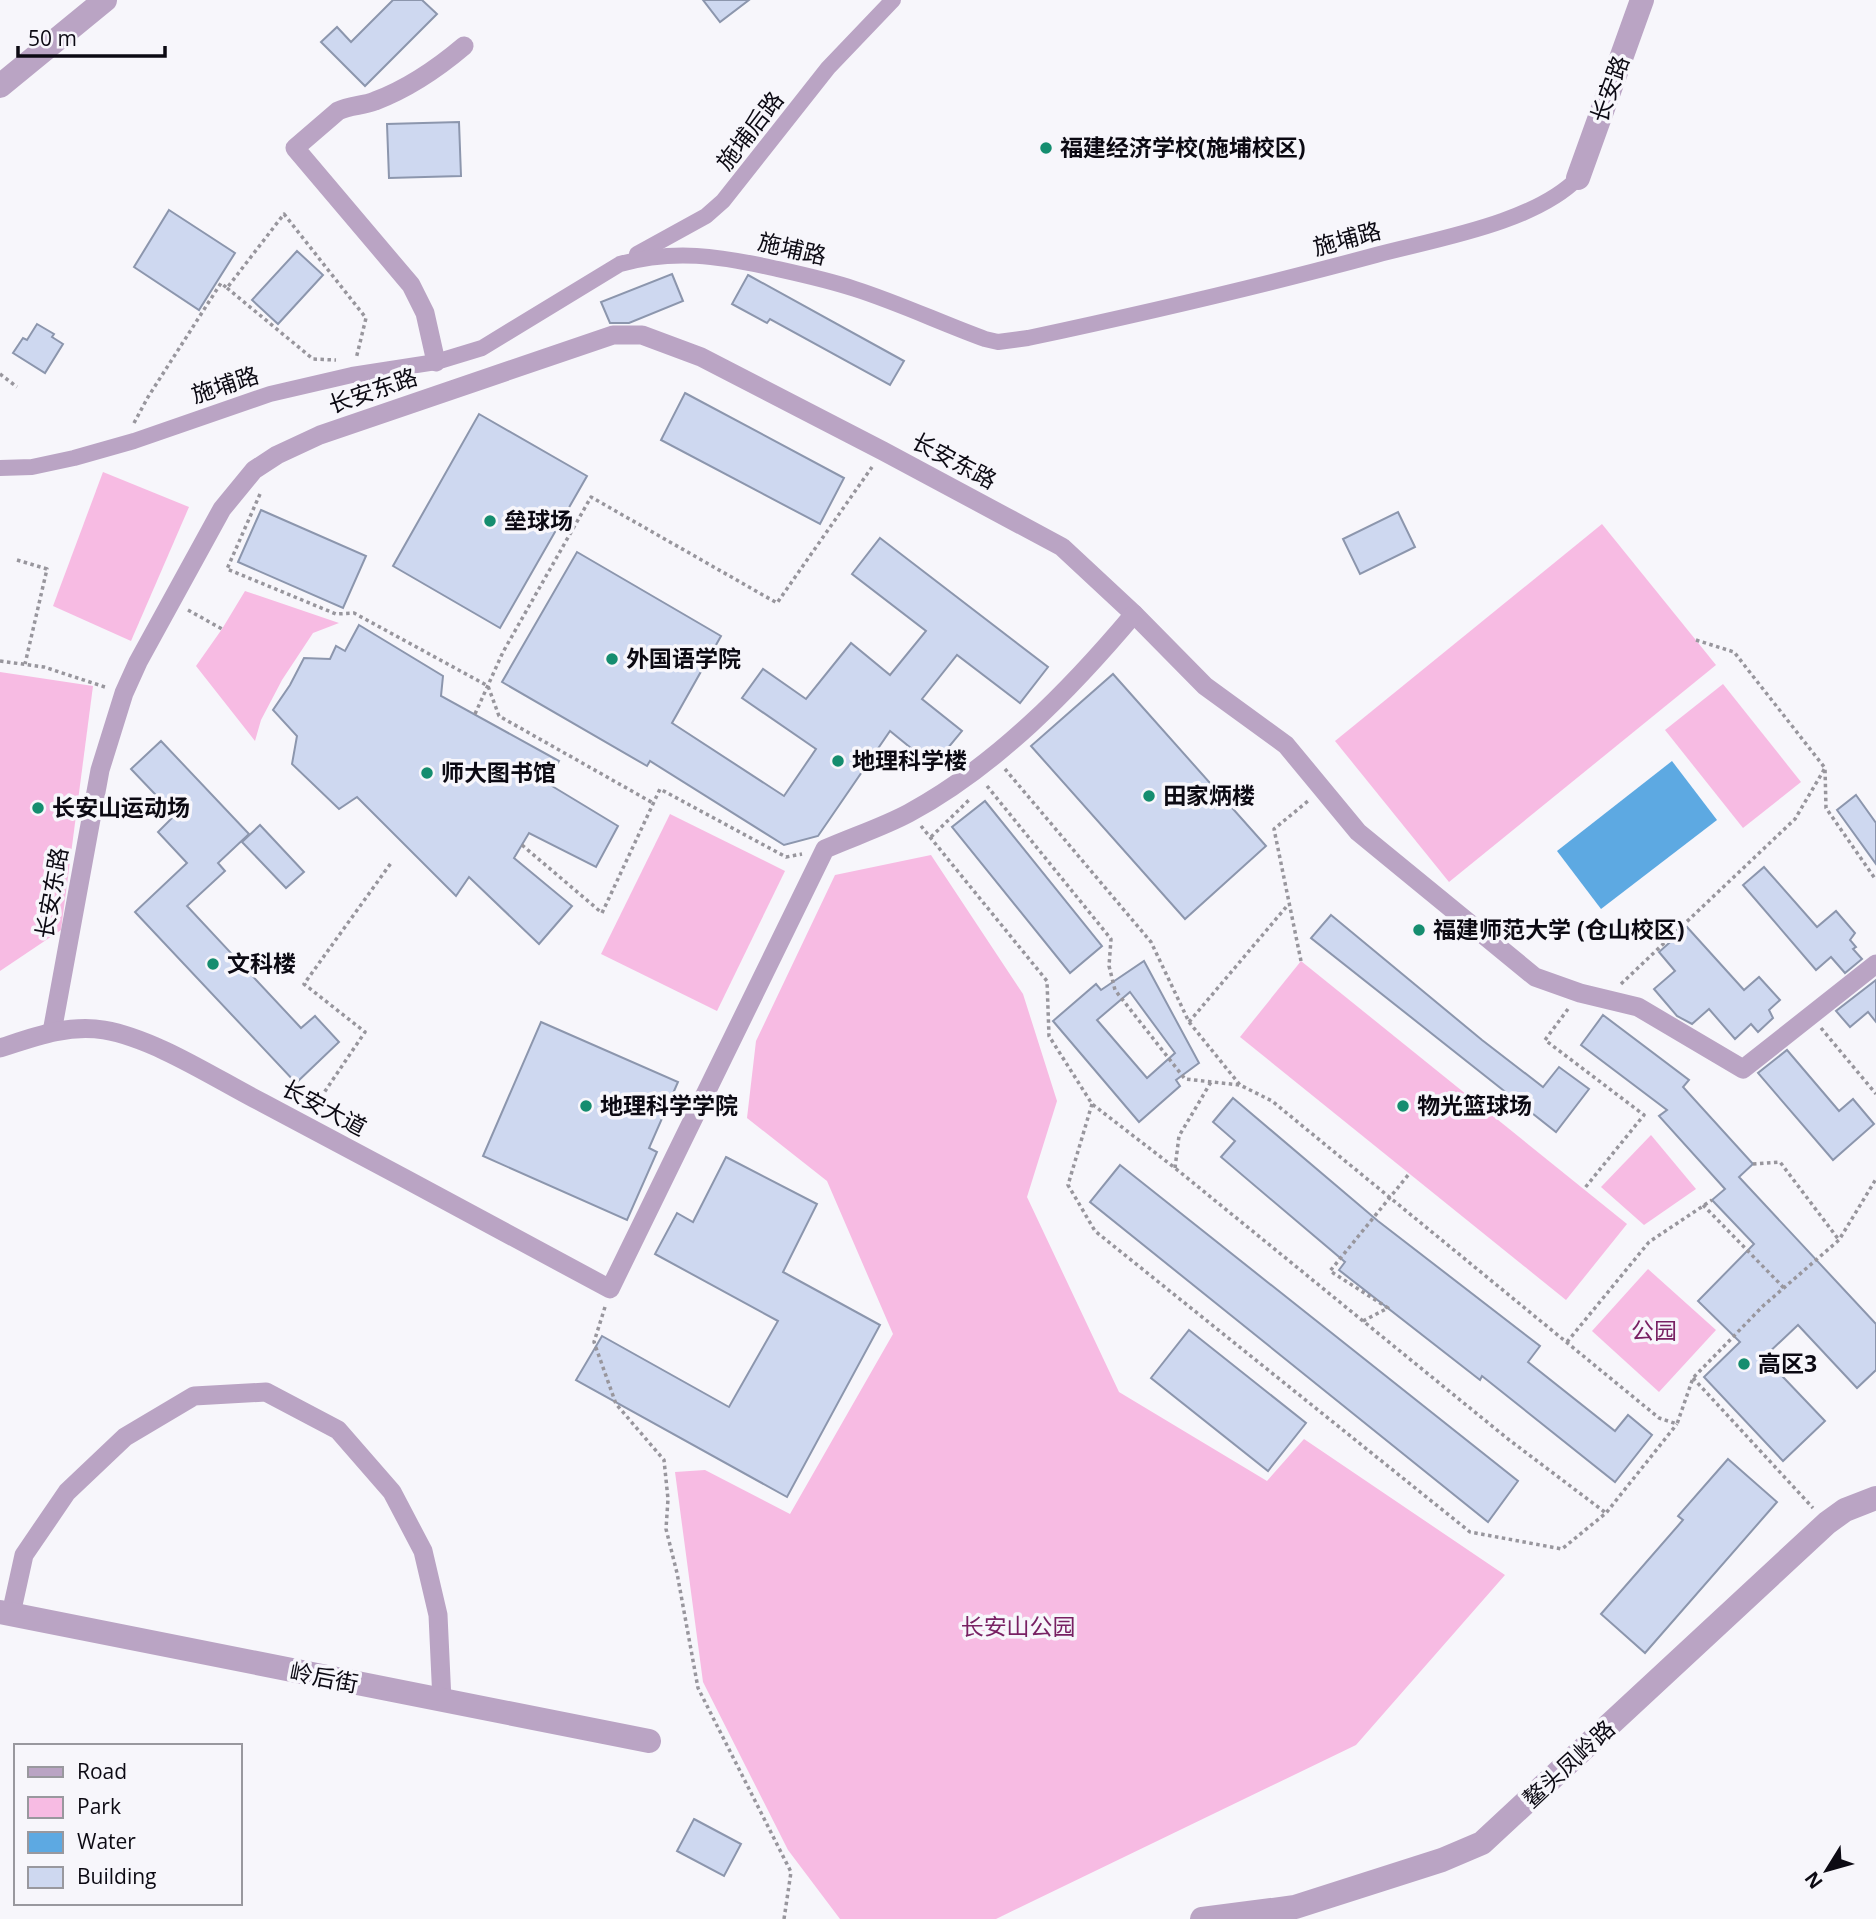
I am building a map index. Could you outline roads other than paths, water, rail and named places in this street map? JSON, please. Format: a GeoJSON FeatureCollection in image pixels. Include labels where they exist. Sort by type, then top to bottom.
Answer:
{"type":"FeatureCollection","features":[{"type":"Feature","properties":{"kind":"street"},"geometry":{"type":"LineString","coordinates":[[0,86],[105,0]]}},
{"type":"Feature","properties":{"kind":"street","name":"施埔后路"},"geometry":{"type":"LineString","coordinates":[[620,264],[706,216],[723,201],[834,62],[893,0]]}},
{"type":"Feature","properties":{"kind":"street","name":"长安路"},"geometry":{"type":"LineString","coordinates":[[1578,178],[1642,0]]}},
{"type":"Feature","properties":{"kind":"street"},"geometry":{"type":"LineString","coordinates":[[436,362],[425,313],[411,285],[295,148],[338,111],[346,107],[373,103],[394,93],[449,59],[464,46]]}},
{"type":"Feature","properties":{"kind":"street","name":"施埔路"},"geometry":{"type":"LineString","coordinates":[[0,468],[17,469],[49,464],[123,444],[253,398],[346,377],[436,362],[482,348],[620,264],[661,255],[731,258],[859,290],[998,342],[1028,338],[1270,284],[1474,230],[1544,202],[1565,191],[1578,178]]}},
{"type":"Feature","properties":{"kind":"street","name":"长安东路"},"geometry":{"type":"LineString","coordinates":[[52,1032],[100,770],[124,693],[222,509],[254,470],[277,455],[320,435],[613,335],[627,334],[660,341],[701,357],[883,450],[1062,547],[1134,614],[1205,686],[1286,745],[1358,832],[1535,977],[1580,993],[1638,1007],[1743,1069],[1876,964]]}},
{"type":"Feature","properties":{"kind":"street","name":"长安大道"},"geometry":{"type":"LineString","coordinates":[[0,1048],[52,1032],[78,1029],[102,1030],[141,1041],[303,1124],[610,1289],[825,849],[909,813],[994,757],[1098,657],[1134,614]]}},
{"type":"Feature","properties":{"kind":"street"},"geometry":{"type":"LineString","coordinates":[[5,1613],[23,1555],[67,1492],[125,1437],[194,1396],[266,1392],[338,1430],[391,1492],[423,1551],[438,1615],[442,1702]]}},
{"type":"Feature","properties":{"kind":"street","name":"鳌头凤岭路"},"geometry":{"type":"LineString","coordinates":[[1202,1919],[1295,1906],[1442,1860],[1482,1843],[1827,1523],[1845,1510],[1876,1499]]}},
{"type":"Feature","properties":{"kind":"street","name":"岭后街"},"geometry":{"type":"LineString","coordinates":[[5,1613],[442,1702],[649,1741]]}},
{"type":"Feature","properties":{"kind":"water"},"geometry":{"type":"Polygon","coordinates":[[[1672,761],[1717,820],[1601,909],[1557,851],[1672,761]]]}},
{"type":"Feature","properties":{"kind":"place","name":"福建经济学校(施埔校区)"},"geometry":{"type":"Point","coordinates":[1046,148]}},
{"type":"Feature","properties":{"kind":"place","name":"垒球场"},"geometry":{"type":"Point","coordinates":[490,521]}},
{"type":"Feature","properties":{"kind":"place","name":"外国语学院"},"geometry":{"type":"Point","coordinates":[612,659]}},
{"type":"Feature","properties":{"kind":"place","name":"地理科学楼"},"geometry":{"type":"Point","coordinates":[838,761]}},
{"type":"Feature","properties":{"kind":"place","name":"师大图书馆"},"geometry":{"type":"Point","coordinates":[427,773]}},
{"type":"Feature","properties":{"kind":"place","name":"田家炳楼"},"geometry":{"type":"Point","coordinates":[1149,796]}},
{"type":"Feature","properties":{"kind":"place","name":"长安山运动场"},"geometry":{"type":"Point","coordinates":[38,808]}},
{"type":"Feature","properties":{"kind":"place","name":"福建师范大学 (仓山校区)"},"geometry":{"type":"Point","coordinates":[1419,930]}},
{"type":"Feature","properties":{"kind":"place","name":"文科楼"},"geometry":{"type":"Point","coordinates":[213,964]}},
{"type":"Feature","properties":{"kind":"place","name":"地理科学学院"},"geometry":{"type":"Point","coordinates":[586,1106]}},
{"type":"Feature","properties":{"kind":"place","name":"物光篮球场"},"geometry":{"type":"Point","coordinates":[1403,1106]}},
{"type":"Feature","properties":{"kind":"place","name":"高区3"},"geometry":{"type":"Point","coordinates":[1744,1364]}},
{"type":"Feature","properties":{"kind":"park label","name":"公园"},"geometry":{"type":"Point","coordinates":[1654,1331]}},
{"type":"Feature","properties":{"kind":"park label","name":"长安山公园"},"geometry":{"type":"Point","coordinates":[1018,1627]}}]}
